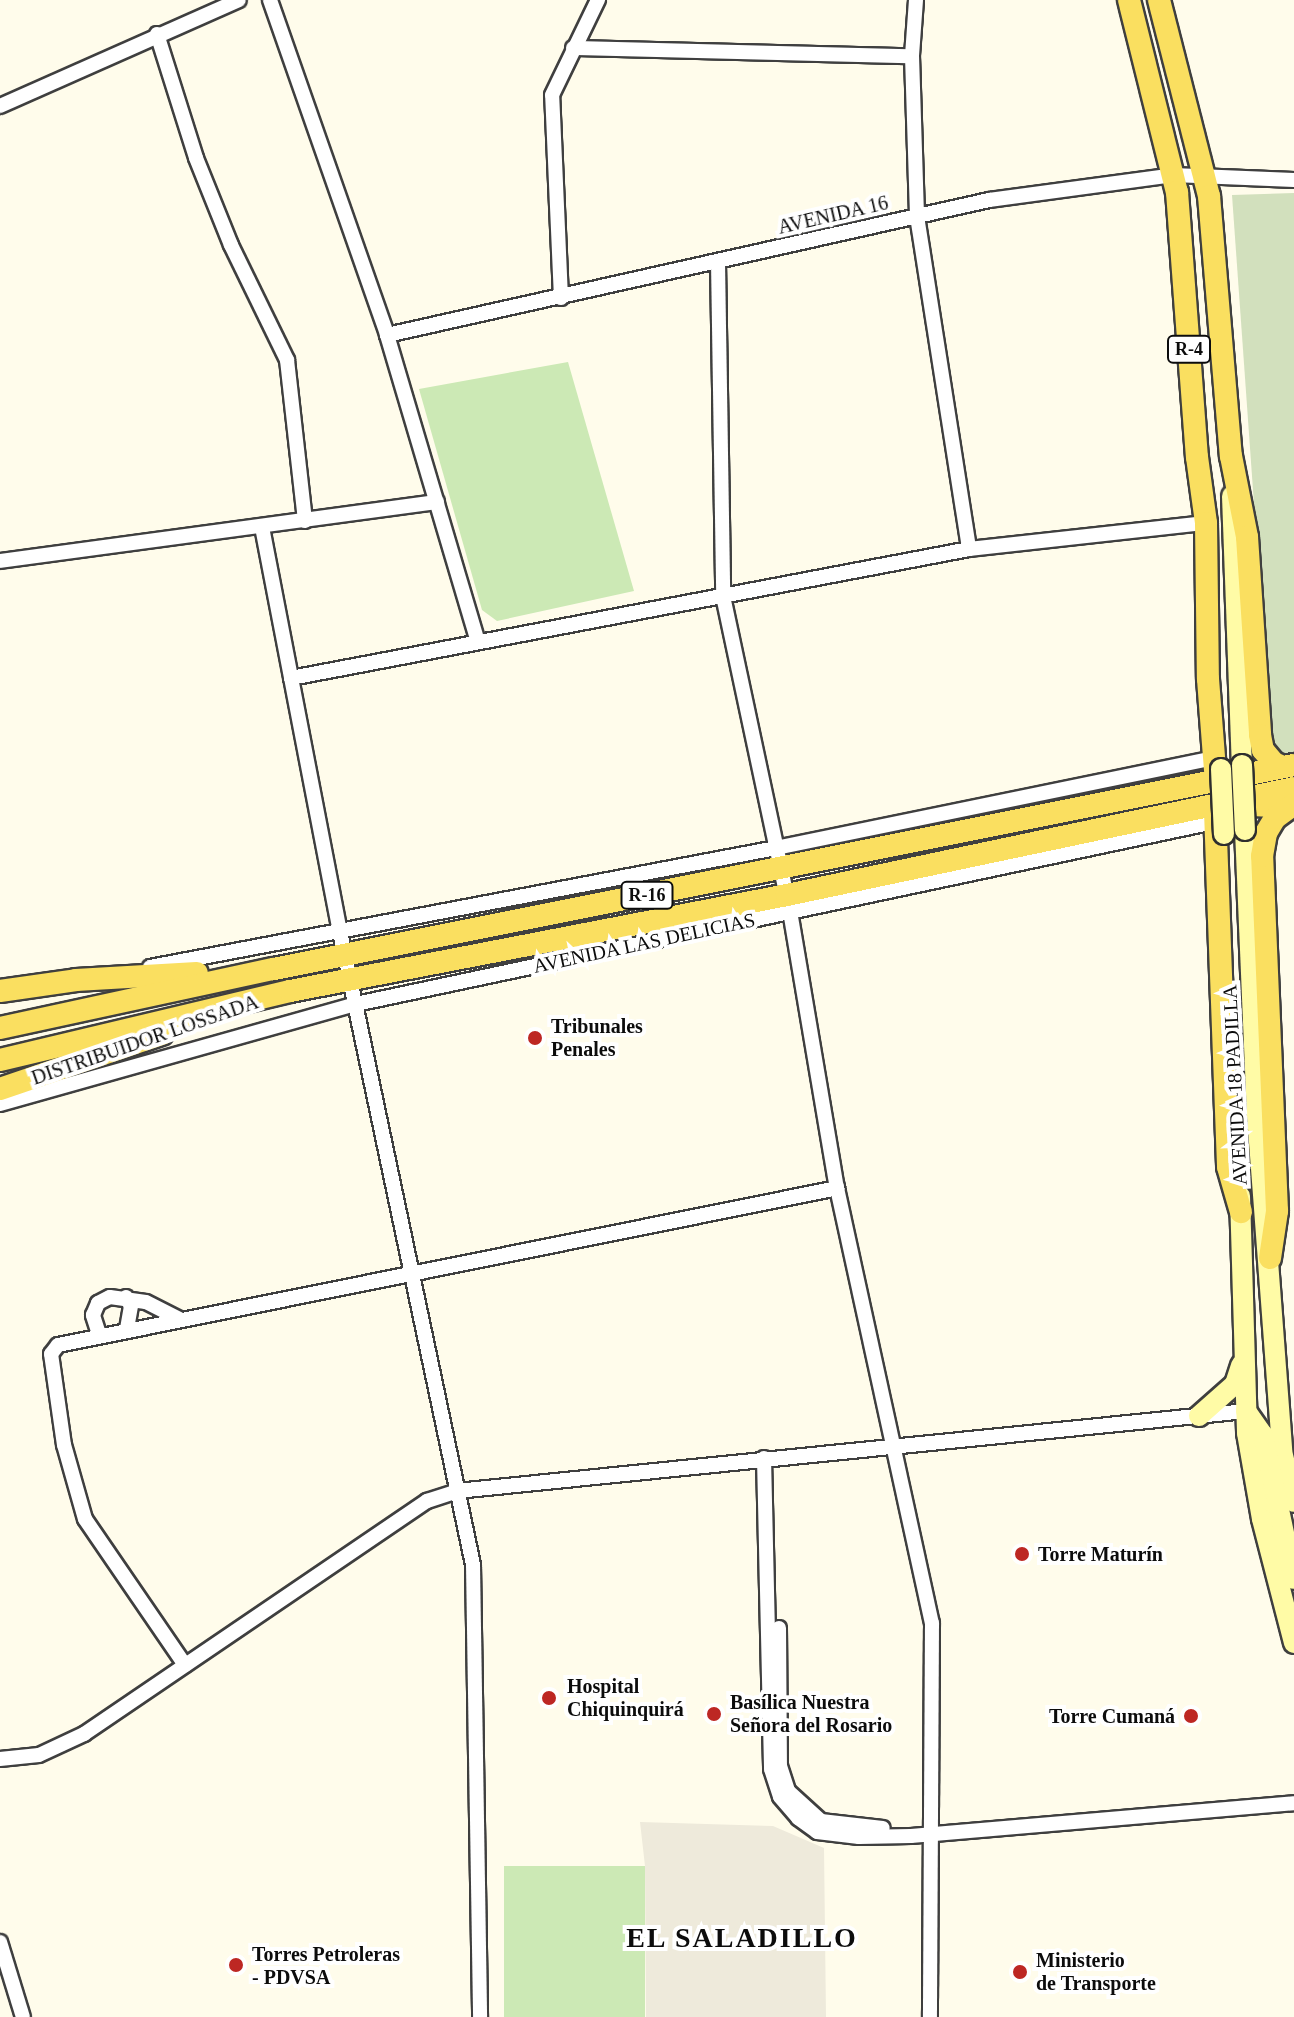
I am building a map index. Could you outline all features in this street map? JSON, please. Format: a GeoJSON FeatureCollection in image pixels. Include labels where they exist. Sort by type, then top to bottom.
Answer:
{"type":"FeatureCollection","features":[{"type":"Feature","properties":{"kind":"main road","name":"R-4"},"geometry":{"type":"LineString","coordinates":[[1129,0],[1173,175],[1206,523]]}},
{"type":"Feature","properties":{"kind":"main road","name":"R-4"},"geometry":{"type":"LineString","coordinates":[[1159,0],[1209,196],[1231,456]]}},
{"type":"Feature","properties":{"kind":"main road"},"geometry":{"type":"LineString","coordinates":[[1231,456],[1247,537],[1260,735],[1263,750],[1274,763],[1288,766]]}},
{"type":"Feature","properties":{"kind":"main road"},"geometry":{"type":"LineString","coordinates":[[1206,523],[1216,782]]}},
{"type":"Feature","properties":{"kind":"main road","name":"R-16"},"geometry":{"type":"LineString","coordinates":[[0,1028],[778,858],[1216,782],[1288,766]]}},
{"type":"Feature","properties":{"kind":"main road"},"geometry":{"type":"LineString","coordinates":[[1270,1258],[1277,1211],[1262,856],[1266,833],[1275,818],[1293,802]]}},
{"type":"Feature","properties":{"kind":"main road","name":"AVENIDA LAS DELICIAS"},"geometry":{"type":"LineString","coordinates":[[0,1060],[350,979],[788,903],[1216,813],[1293,802]]}},
{"type":"Feature","properties":{"kind":"main road"},"geometry":{"type":"LineString","coordinates":[[1216,813],[1228,1167],[1241,1212]]}},
{"type":"Feature","properties":{"kind":"main road","name":"DISTRIBUIDOR LOSSADA"},"geometry":{"type":"LineString","coordinates":[[0,991],[76,980],[274,969]]}},
{"type":"Feature","properties":{"kind":"main road","name":"DISTRIBUIDOR LOSSADA"},"geometry":{"type":"LineString","coordinates":[[0,1089],[290,991]]}},
{"type":"Feature","properties":{"kind":"street"},"geometry":{"type":"LineString","coordinates":[[0,106],[239,0]]}},
{"type":"Feature","properties":{"kind":"street"},"geometry":{"type":"LineString","coordinates":[[270,0],[387,335],[478,642]]}},
{"type":"Feature","properties":{"kind":"street"},"geometry":{"type":"LineString","coordinates":[[561,298],[552,95],[598,0]]}},
{"type":"Feature","properties":{"kind":"street"},"geometry":{"type":"LineString","coordinates":[[916,0],[912,56],[917,216],[969,549]]}},
{"type":"Feature","properties":{"kind":"street"},"geometry":{"type":"LineString","coordinates":[[157,34],[214,202],[287,360],[305,521]]}},
{"type":"Feature","properties":{"kind":"street"},"geometry":{"type":"LineString","coordinates":[[573,48],[912,56]]}},
{"type":"Feature","properties":{"kind":"street","name":"AVENIDA 16"},"geometry":{"type":"LineString","coordinates":[[387,335],[989,200],[1173,175],[1294,180]]}},
{"type":"Feature","properties":{"kind":"street"},"geometry":{"type":"LineString","coordinates":[[718,262],[723,596],[788,903],[837,1188],[932,1623],[930,2017]]}},
{"type":"Feature","properties":{"kind":"street","name":"AVENIDA 18 PADILLA"},"geometry":{"type":"LineString","coordinates":[[1231,456],[1225,587],[1243,1043],[1241,1212],[1246,1411],[1262,1519],[1294,1643]]}},
{"type":"Feature","properties":{"kind":"street"},"geometry":{"type":"LineString","coordinates":[[0,561],[437,502]]}},
{"type":"Feature","properties":{"kind":"street"},"geometry":{"type":"LineString","coordinates":[[291,678],[969,549],[1206,523]]}},
{"type":"Feature","properties":{"kind":"street","name":"AVENIDA 18 PADILLA"},"geometry":{"type":"LineString","coordinates":[[1206,523],[1225,587]]}},
{"type":"Feature","properties":{"kind":"street"},"geometry":{"type":"LineString","coordinates":[[262,527],[340,932],[473,1565],[480,2017]]}},
{"type":"Feature","properties":{"kind":"street","name":"R-16"},"geometry":{"type":"LineString","coordinates":[[76,980],[778,858],[1213,758]]}},
{"type":"Feature","properties":{"kind":"street","name":"AVENIDA LAS DELICIAS"},"geometry":{"type":"LineString","coordinates":[[0,1104],[356,1004],[788,903]]}},
{"type":"Feature","properties":{"kind":"street","name":"AVENIDA 18 PADILLA"},"geometry":{"type":"LineString","coordinates":[[1243,1043],[1270,1258],[1282,1451],[1294,1502]]}},
{"type":"Feature","properties":{"kind":"street"},"geometry":{"type":"LineString","coordinates":[[185,1665],[85,1519],[64,1445],[51,1354],[64,1342],[837,1188]]}},
{"type":"Feature","properties":{"kind":"street"},"geometry":{"type":"LineString","coordinates":[[99,1334],[93,1315],[98,1303],[110,1297],[146,1302],[179,1319]]}},
{"type":"Feature","properties":{"kind":"street"},"geometry":{"type":"LineString","coordinates":[[126,1297],[131,1306],[127,1329]]}},
{"type":"Feature","properties":{"kind":"street"},"geometry":{"type":"LineString","coordinates":[[1199,1416],[1235,1384],[1244,1358]]}},
{"type":"Feature","properties":{"kind":"street"},"geometry":{"type":"LineString","coordinates":[[0,1759],[39,1755],[84,1734],[427,1501],[457,1491],[894,1444],[1246,1411],[1263,1435],[1294,1579]]}},
{"type":"Feature","properties":{"kind":"street"},"geometry":{"type":"LineString","coordinates":[[764,1458],[771,1769],[780,1797],[798,1818],[817,1832],[859,1837],[931,1833],[1294,1803]]}},
{"type":"Feature","properties":{"kind":"street"},"geometry":{"type":"LineString","coordinates":[[0,1942],[23,2017]]}},
{"type":"Feature","properties":{"kind":"green space"},"geometry":{"type":"Polygon","coordinates":[[[1294,193],[1294,752],[1272,757],[1232,195],[1294,193]]]}},
{"type":"Feature","properties":{"kind":"green space"},"geometry":{"type":"Polygon","coordinates":[[[568,362],[634,591],[497,621],[482,610],[419,389],[568,362]]]}},
{"type":"Feature","properties":{"kind":"green space"},"geometry":{"type":"Polygon","coordinates":[[[504,1866],[645,1866],[645,2017],[504,2017],[504,1866]]]}},
{"type":"Feature","properties":{"kind":"shaded area"},"geometry":{"type":"Polygon","coordinates":[[[640,1822],[773,1826],[824,1848],[826,2017],[646,2017],[645,1866],[640,1822]]]}},
{"type":"Feature","properties":{"kind":"place","name":"Tribunales Penales"},"geometry":{"type":"Point","coordinates":[535,1038]}},
{"type":"Feature","properties":{"kind":"place","name":"Torre Maturín"},"geometry":{"type":"Point","coordinates":[1022,1554]}},
{"type":"Feature","properties":{"kind":"place","name":"Hospital Chiquinquirá"},"geometry":{"type":"Point","coordinates":[549,1698]}},
{"type":"Feature","properties":{"kind":"place","name":"Basílica Nuestra Señora del Rosario"},"geometry":{"type":"Point","coordinates":[714,1714]}},
{"type":"Feature","properties":{"kind":"place","name":"Torre Cumaná"},"geometry":{"type":"Point","coordinates":[1191,1716]}},
{"type":"Feature","properties":{"kind":"place","name":"Torres Petroleras - PDVSA"},"geometry":{"type":"Point","coordinates":[236,1965]}},
{"type":"Feature","properties":{"kind":"place","name":"Ministerio de Transporte"},"geometry":{"type":"Point","coordinates":[1020,1972]}},
{"type":"Feature","properties":{"kind":"district","name":"EL SALADILLO"},"geometry":{"type":"Point","coordinates":[742,1938]}}]}
